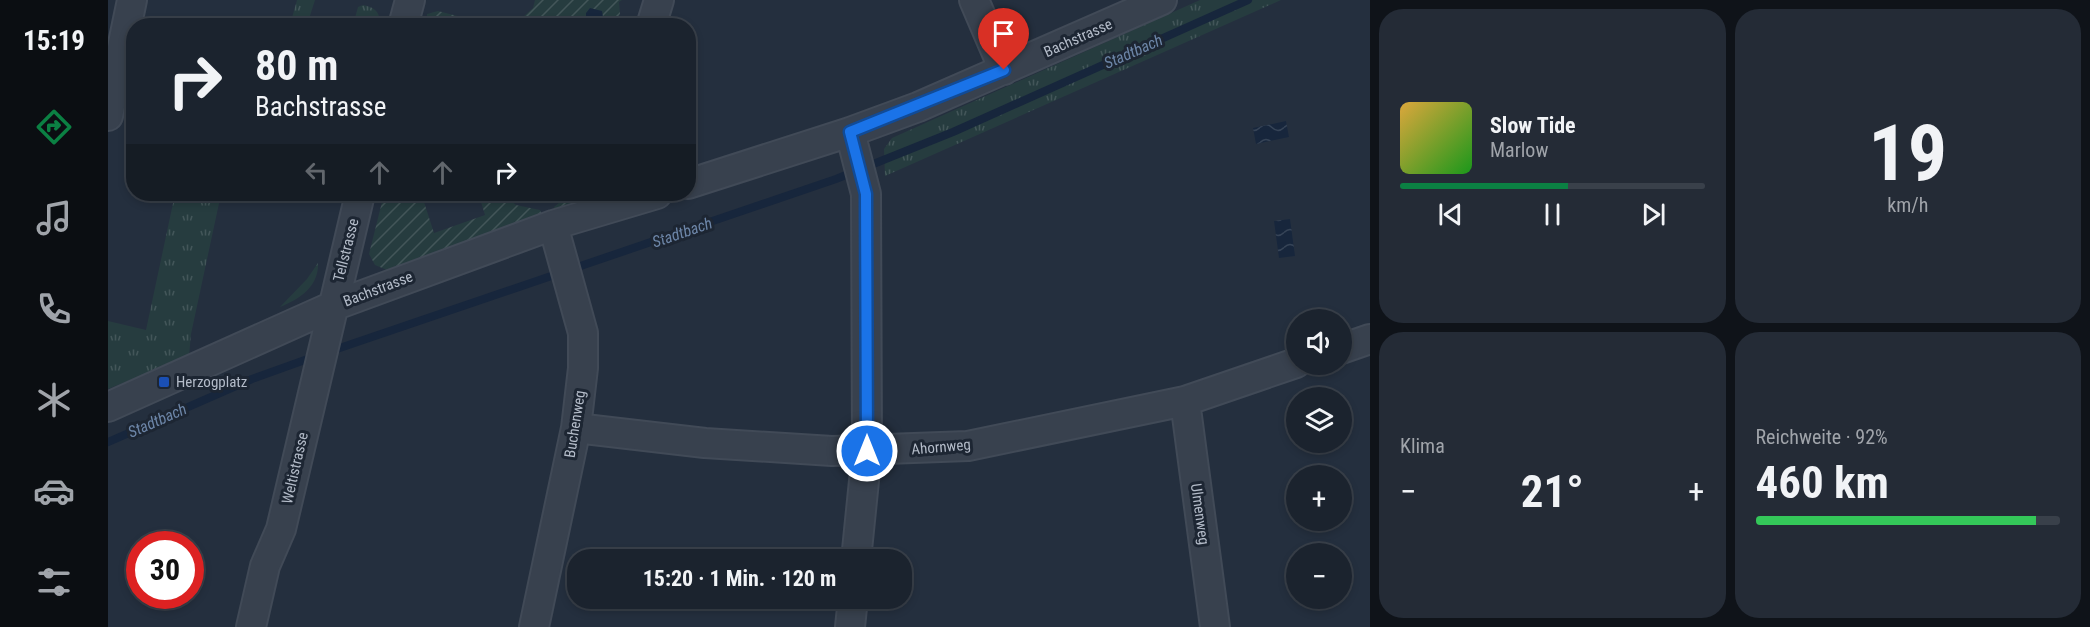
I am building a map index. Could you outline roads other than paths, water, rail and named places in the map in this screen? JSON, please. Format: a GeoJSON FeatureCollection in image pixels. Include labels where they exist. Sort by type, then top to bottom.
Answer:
{"type":"FeatureCollection","features":[{"type":"Feature","properties":{"kind":"street"},"geometry":{"type":"LineString","coordinates":[[128,18],[132,0]]}},
{"type":"Feature","properties":{"kind":"street"},"geometry":{"type":"LineString","coordinates":[[653,18],[659,0]]}},
{"type":"Feature","properties":{"kind":"street"},"geometry":{"type":"LineString","coordinates":[[974,0],[1004,70]]}},
{"type":"Feature","properties":{"kind":"street","name":"Bachstrasse"},"geometry":{"type":"LineString","coordinates":[[696,176],[850,132],[1004,70],[1162,0]]}},
{"type":"Feature","properties":{"kind":"street"},"geometry":{"type":"LineString","coordinates":[[108,116],[126,29]]}},
{"type":"Feature","properties":{"kind":"street"},"geometry":{"type":"LineString","coordinates":[[850,132],[866,194],[867,451],[857,549]]}},
{"type":"Feature","properties":{"kind":"street","name":"Tellstrasse"},"geometry":{"type":"LineString","coordinates":[[330,320],[358,201]]}},
{"type":"Feature","properties":{"kind":"street","name":"Bachstrasse"},"geometry":{"type":"LineString","coordinates":[[108,407],[640,201]]}},
{"type":"Feature","properties":{"kind":"street","name":"Buchenweg"},"geometry":{"type":"LineString","coordinates":[[540,626],[576,428],[583,368],[583,333],[556,235]]}},
{"type":"Feature","properties":{"kind":"street","name":"Weltistrasse"},"geometry":{"type":"LineString","coordinates":[[251,627],[265,566],[281,529],[330,320]]}},
{"type":"Feature","properties":{"kind":"street"},"geometry":{"type":"LineString","coordinates":[[1352,345],[1370,339]]}},
{"type":"Feature","properties":{"kind":"street","name":"Ahornweg"},"geometry":{"type":"LineString","coordinates":[[576,428],[705,443],[867,451],[968,446],[1185,401],[1286,366]]}},
{"type":"Feature","properties":{"kind":"street","name":"Ulmenweg"},"geometry":{"type":"LineString","coordinates":[[1185,401],[1215,627]]}},
{"type":"Feature","properties":{"kind":"street"},"geometry":{"type":"LineString","coordinates":[[850,627],[852,609]]}},
{"type":"Feature","properties":{"kind":"water"},"geometry":{"type":"Polygon","coordinates":[[[590,8],[602,11],[603,17],[586,18],[586,13],[590,8]]]}},
{"type":"Feature","properties":{"kind":"water"},"geometry":{"type":"Polygon","coordinates":[[[1286,121],[1289,137],[1256,144],[1253,128],[1286,121]]]}},
{"type":"Feature","properties":{"kind":"water"},"geometry":{"type":"Polygon","coordinates":[[[1290,219],[1295,256],[1279,258],[1274,221],[1290,219]]]}},
{"type":"Feature","properties":{"kind":"waterway","name":"Stadtbach"},"geometry":{"type":"LineString","coordinates":[[328,352],[836,179],[953,132],[1248,0]]}},
{"type":"Feature","properties":{"kind":"waterway","name":"Stadtbach"},"geometry":{"type":"LineString","coordinates":[[108,442],[252,379],[316,356]]}},
{"type":"Feature","properties":{"kind":"place","name":"Herzogplatz"},"geometry":{"type":"Point","coordinates":[164,382]}}]}
